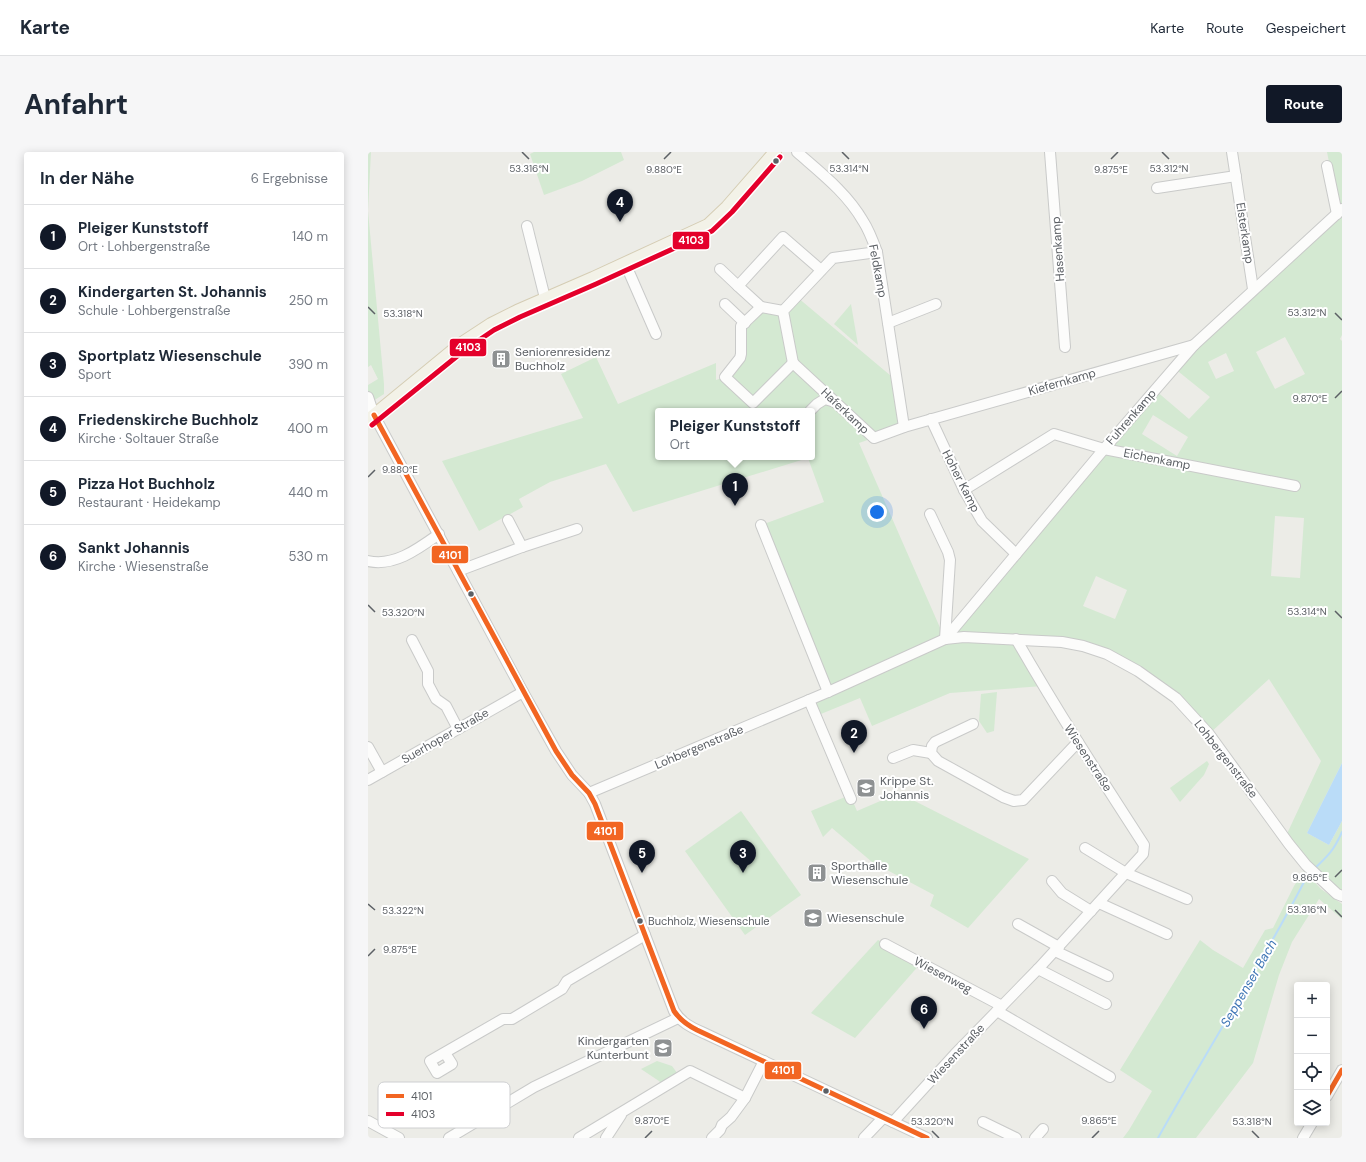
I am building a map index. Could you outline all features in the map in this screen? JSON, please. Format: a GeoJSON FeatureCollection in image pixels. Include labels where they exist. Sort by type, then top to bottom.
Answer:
{"type":"FeatureCollection","features":[{"type":"Feature","properties":{"kind":"main road"},"geometry":{"type":"LineString","coordinates":[[371,417],[462,343],[491,324],[517,310],[708,226],[727,207],[774,152]]}},
{"type":"Feature","properties":{"kind":"street","name":"Feldkamp"},"geometry":{"type":"LineString","coordinates":[[798,152],[836,186],[852,204],[864,221],[871,235],[877,252],[904,426]]}},
{"type":"Feature","properties":{"kind":"street","name":"Hasenkamp"},"geometry":{"type":"LineString","coordinates":[[1050,152],[1065,347]]}},
{"type":"Feature","properties":{"kind":"street","name":"Elsterkamp"},"geometry":{"type":"LineString","coordinates":[[1232,152],[1253,290]]}},
{"type":"Feature","properties":{"kind":"street","name":"Fuhrenkamp"},"geometry":{"type":"LineString","coordinates":[[945,639],[1104,449],[1194,345],[1340,212],[1327,166]]}},
{"type":"Feature","properties":{"kind":"street"},"geometry":{"type":"LineString","coordinates":[[1157,188],[1236,176]]}},
{"type":"Feature","properties":{"kind":"street"},"geometry":{"type":"LineString","coordinates":[[526,226],[545,298]]}},
{"type":"Feature","properties":{"kind":"street"},"geometry":{"type":"LineString","coordinates":[[738,286],[783,237],[821,270]]}},
{"type":"Feature","properties":{"kind":"street"},"geometry":{"type":"LineString","coordinates":[[783,311],[834,258],[877,252]]}},
{"type":"Feature","properties":{"kind":"street"},"geometry":{"type":"LineString","coordinates":[[625,263],[656,334]]}},
{"type":"Feature","properties":{"kind":"street"},"geometry":{"type":"LineString","coordinates":[[720,269],[761,307],[783,311]]}},
{"type":"Feature","properties":{"kind":"street"},"geometry":{"type":"LineString","coordinates":[[725,304],[745,323]]}},
{"type":"Feature","properties":{"kind":"street"},"geometry":{"type":"LineString","coordinates":[[888,323],[936,304]]}},
{"type":"Feature","properties":{"kind":"street"},"geometry":{"type":"LineString","coordinates":[[761,307],[741,326],[740,358],[725,377],[753,403],[792,363],[783,311]]}},
{"type":"Feature","properties":{"kind":"street","name":"Kiefernkamp"},"geometry":{"type":"LineString","coordinates":[[931,419],[1194,345]]}},
{"type":"Feature","properties":{"kind":"street","name":"Haferkamp"},"geometry":{"type":"LineString","coordinates":[[792,363],[874,438],[904,426]]}},
{"type":"Feature","properties":{"kind":"street"},"geometry":{"type":"LineString","coordinates":[[368,397],[371,417],[438,534],[523,692],[564,763],[572,775],[589,793],[595,804],[678,1018],[684,1023],[927,1138]]}},
{"type":"Feature","properties":{"kind":"street"},"geometry":{"type":"LineString","coordinates":[[813,408],[825,399],[835,402]]}},
{"type":"Feature","properties":{"kind":"street"},"geometry":{"type":"LineString","coordinates":[[904,426],[931,419]]}},
{"type":"Feature","properties":{"kind":"street","name":"Hoher Kamp"},"geometry":{"type":"LineString","coordinates":[[931,419],[964,490],[982,521],[1016,554]]}},
{"type":"Feature","properties":{"kind":"street","name":"Eichenkamp"},"geometry":{"type":"LineString","coordinates":[[964,490],[1054,434],[1104,449],[1295,486]]}},
{"type":"Feature","properties":{"kind":"street"},"geometry":{"type":"LineString","coordinates":[[930,514],[948,552],[950,560],[945,639]]}},
{"type":"Feature","properties":{"kind":"street"},"geometry":{"type":"LineString","coordinates":[[508,520],[522,547]]}},
{"type":"Feature","properties":{"kind":"street"},"geometry":{"type":"LineString","coordinates":[[761,525],[828,692]]}},
{"type":"Feature","properties":{"kind":"street"},"geometry":{"type":"LineString","coordinates":[[458,571],[522,547],[577,529]]}},
{"type":"Feature","properties":{"kind":"street"},"geometry":{"type":"LineString","coordinates":[[368,561],[382,562],[398,559],[416,550],[438,534]]}},
{"type":"Feature","properties":{"kind":"street","name":"Lohbergenstraße"},"geometry":{"type":"LineString","coordinates":[[589,793],[828,692],[945,639],[964,637],[1062,642],[1083,646],[1107,654],[1138,671],[1176,698],[1220,748],[1289,844],[1306,865],[1337,894],[1342,896]]}},
{"type":"Feature","properties":{"kind":"street","name":"Wiesenstraße"},"geometry":{"type":"LineString","coordinates":[[893,1122],[944,1066],[1057,949],[1143,854],[1144,844],[1043,686],[1016,639]]}},
{"type":"Feature","properties":{"kind":"street"},"geometry":{"type":"LineString","coordinates":[[412,640],[428,671],[428,684],[436,699],[446,706],[458,729]]}},
{"type":"Feature","properties":{"kind":"street","name":"Suerhoper Straße"},"geometry":{"type":"LineString","coordinates":[[368,780],[523,692]]}},
{"type":"Feature","properties":{"kind":"street"},"geometry":{"type":"LineString","coordinates":[[809,700],[852,799]]}},
{"type":"Feature","properties":{"kind":"street"},"geometry":{"type":"LineString","coordinates":[[931,753],[932,746],[935,742],[973,724]]}},
{"type":"Feature","properties":{"kind":"street"},"geometry":{"type":"LineString","coordinates":[[893,758],[913,750],[931,753],[938,761],[962,775],[1003,797],[1014,801],[1023,800],[1078,742]]}},
{"type":"Feature","properties":{"kind":"street"},"geometry":{"type":"LineString","coordinates":[[368,747],[382,772]]}},
{"type":"Feature","properties":{"kind":"street"},"geometry":{"type":"LineString","coordinates":[[1085,848],[1126,873],[1187,899]]}},
{"type":"Feature","properties":{"kind":"street"},"geometry":{"type":"LineString","coordinates":[[1052,881],[1062,893],[1091,911]]}},
{"type":"Feature","properties":{"kind":"street"},"geometry":{"type":"LineString","coordinates":[[1098,903],[1166,934]]}},
{"type":"Feature","properties":{"kind":"street"},"geometry":{"type":"LineString","coordinates":[[1018,924],[1057,949],[1108,976]]}},
{"type":"Feature","properties":{"kind":"street"},"geometry":{"type":"LineString","coordinates":[[445,1053],[503,1020],[512,1019],[562,989],[567,981],[645,935]]}},
{"type":"Feature","properties":{"kind":"street","name":"Wiesenweg"},"geometry":{"type":"LineString","coordinates":[[884,944],[999,1009],[1110,1077]]}},
{"type":"Feature","properties":{"kind":"street"},"geometry":{"type":"LineString","coordinates":[[1038,969],[1106,1004]]}},
{"type":"Feature","properties":{"kind":"street"},"geometry":{"type":"LineString","coordinates":[[510,1101],[534,1087],[678,1018]]}},
{"type":"Feature","properties":{"kind":"street"},"geometry":{"type":"LineString","coordinates":[[712,1138],[745,1098],[764,1061]]}},
{"type":"Feature","properties":{"kind":"street"},"geometry":{"type":"LineString","coordinates":[[1330,1091],[1342,1070]]}},
{"type":"Feature","properties":{"kind":"street"},"geometry":{"type":"LineString","coordinates":[[579,1138],[593,1135],[623,1112],[690,1071],[745,1098]]}},
{"type":"Feature","properties":{"kind":"street"},"geometry":{"type":"LineString","coordinates":[[606,1138],[623,1112]]}},
{"type":"Feature","properties":{"kind":"street"},"geometry":{"type":"LineString","coordinates":[[864,1138],[882,1118]]}},
{"type":"Feature","properties":{"kind":"street"},"geometry":{"type":"LineString","coordinates":[[368,1121],[378,1127]]}},
{"type":"Feature","properties":{"kind":"street"},"geometry":{"type":"LineString","coordinates":[[983,1122],[1016,1138]]}},
{"type":"Feature","properties":{"kind":"street"},"geometry":{"type":"LineString","coordinates":[[1303,1138],[1310,1126]]}},
{"type":"Feature","properties":{"kind":"street"},"geometry":{"type":"LineString","coordinates":[[380,1128],[398,1138]]}},
{"type":"Feature","properties":{"kind":"street"},"geometry":{"type":"LineString","coordinates":[[449,1138],[466,1128]]}},
{"type":"Feature","properties":{"kind":"street"},"geometry":{"type":"LineString","coordinates":[[1035,1138],[1043,1128]]}},
{"type":"Feature","properties":{"kind":"green space"},"geometry":{"type":"Polygon","coordinates":[[[368,152],[371,152],[368,211],[368,152]]]}},
{"type":"Feature","properties":{"kind":"green space"},"geometry":{"type":"Polygon","coordinates":[[[534,152],[621,152],[624,160],[582,181],[544,195],[530,154],[534,152]]]}},
{"type":"Feature","properties":{"kind":"green space"},"geometry":{"type":"Polygon","coordinates":[[[1327,152],[1342,152],[1342,335],[1340,339],[1342,341],[1342,763],[1307,833],[1329,845],[1342,821],[1342,896],[1285,838],[1321,761],[1269,679],[1209,734],[1176,698],[1107,654],[1017,639],[1043,686],[950,693],[872,726],[860,698],[816,716],[809,700],[827,692],[761,525],[824,502],[809,460],[815,460],[815,408],[655,408],[655,460],[802,460],[633,512],[606,464],[550,482],[519,499],[523,507],[479,531],[442,461],[583,418],[561,374],[596,357],[618,404],[716,363],[716,380],[725,377],[740,358],[741,326],[761,307],[783,311],[797,297],[897,381],[904,427],[859,443],[945,639],[1155,390],[1189,419],[1210,397],[1174,368],[1339,212],[1327,152]],[[1285,337],[1256,352],[1275,389],[1305,374],[1285,337]],[[1226,353],[1208,362],[1216,379],[1234,371],[1226,353]],[[1153,415],[1142,434],[1177,456],[1188,437],[1153,415]],[[1275,516],[1271,576],[1300,578],[1304,518],[1275,516]],[[1096,576],[1083,606],[1115,619],[1127,590],[1096,576]]]}},
{"type":"Feature","properties":{"kind":"green space"},"geometry":{"type":"Polygon","coordinates":[[[368,211],[384,384],[384,394],[370,403],[368,397],[368,385],[378,379],[371,365],[368,367],[368,211]]]}},
{"type":"Feature","properties":{"kind":"green space"},"geometry":{"type":"Polygon","coordinates":[[[851,304],[858,345],[834,324],[851,304]]]}},
{"type":"Feature","properties":{"kind":"green space"},"geometry":{"type":"Polygon","coordinates":[[[997,692],[994,731],[987,733],[979,721],[981,694],[997,692]]]}},
{"type":"Feature","properties":{"kind":"green space"},"geometry":{"type":"Polygon","coordinates":[[[1207,761],[1209,764],[1204,775],[1180,802],[1170,788],[1207,761]]]}},
{"type":"Feature","properties":{"kind":"green space"},"geometry":{"type":"Polygon","coordinates":[[[899,793],[1029,859],[968,928],[930,906],[934,895],[872,862],[832,828],[823,837],[811,811],[850,795],[857,811],[899,793]]]}},
{"type":"Feature","properties":{"kind":"green space"},"geometry":{"type":"Polygon","coordinates":[[[741,811],[801,895],[745,935],[685,851],[741,811]]]}},
{"type":"Feature","properties":{"kind":"green space"},"geometry":{"type":"Polygon","coordinates":[[[1304,871],[1321,889],[1342,904],[1342,919],[1319,899],[1292,942],[1279,975],[1253,1063],[1196,1138],[1123,1138],[1152,1091],[1120,1070],[1200,940],[1213,950],[1243,968],[1265,930],[1273,928],[1294,886],[1304,871]]]}},
{"type":"Feature","properties":{"kind":"green space"},"geometry":{"type":"Polygon","coordinates":[[[878,940],[921,963],[855,1038],[811,1013],[878,940]]]}},
{"type":"Feature","properties":{"kind":"green space"},"geometry":{"type":"Polygon","coordinates":[[[657,1061],[672,1066],[680,1077],[664,1087],[659,1081],[641,1069],[657,1061]]]}},
{"type":"Feature","properties":{"kind":"water"},"geometry":{"type":"Polygon","coordinates":[[[1342,763],[1342,821],[1329,845],[1307,833],[1342,763]]]}},
{"type":"Feature","properties":{"kind":"waterway","name":"Seppenser Bach"},"geometry":{"type":"LineString","coordinates":[[1314,869],[1330,852],[1342,832]]}},
{"type":"Feature","properties":{"kind":"waterway","name":"Seppenser Bach"},"geometry":{"type":"LineString","coordinates":[[1158,1138],[1269,947],[1304,882],[1310,874]]}},
{"type":"Feature","properties":{"kind":"transit line","name":"4103"},"geometry":{"type":"LineString","coordinates":[[372,425],[466,349],[494,330],[712,231],[732,212],[780,157]]}},
{"type":"Feature","properties":{"kind":"transit line","name":"4101"},"geometry":{"type":"LineString","coordinates":[[374,415],[556,751],[572,775],[589,793],[595,804],[676,1014],[684,1022],[697,1030],[927,1138]]}},
{"type":"Feature","properties":{"kind":"transit line","name":"4101"},"geometry":{"type":"LineString","coordinates":[[1330,1091],[1342,1070]]}},
{"type":"Feature","properties":{"kind":"place","name":"Friedenskirche Buchholz"},"geometry":{"type":"Point","coordinates":[620,222]}},
{"type":"Feature","properties":{"kind":"place","name":"Seniorenresidenz Buchholz"},"geometry":{"type":"Point","coordinates":[501,359]}},
{"type":"Feature","properties":{"kind":"place","name":"Pleiger Kunststoff"},"geometry":{"type":"Point","coordinates":[735,506]}},
{"type":"Feature","properties":{"kind":"place","name":"Kindergarten St. Johannis"},"geometry":{"type":"Point","coordinates":[854,753]}},
{"type":"Feature","properties":{"kind":"place","name":"Krippe St. Johannis"},"geometry":{"type":"Point","coordinates":[866,788]}},
{"type":"Feature","properties":{"kind":"place","name":"Pizza Hot Buchholz"},"geometry":{"type":"Point","coordinates":[642,873]}},
{"type":"Feature","properties":{"kind":"place","name":"Sportplatz Wiesenschule"},"geometry":{"type":"Point","coordinates":[743,873]}},
{"type":"Feature","properties":{"kind":"place","name":"Sporthalle Wiesenschule"},"geometry":{"type":"Point","coordinates":[817,873]}},
{"type":"Feature","properties":{"kind":"place","name":"Wiesenschule"},"geometry":{"type":"Point","coordinates":[813,918]}},
{"type":"Feature","properties":{"kind":"place","name":"Buchholz, Wiesenschule"},"geometry":{"type":"Point","coordinates":[640,921]}},
{"type":"Feature","properties":{"kind":"place","name":"Sankt Johannis"},"geometry":{"type":"Point","coordinates":[924,1029]}},
{"type":"Feature","properties":{"kind":"place","name":"Kindergarten Kunterbunt"},"geometry":{"type":"Point","coordinates":[663,1048]}}]}
